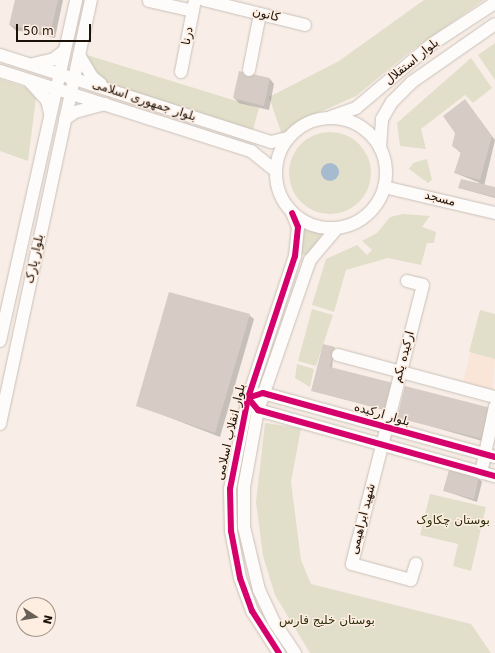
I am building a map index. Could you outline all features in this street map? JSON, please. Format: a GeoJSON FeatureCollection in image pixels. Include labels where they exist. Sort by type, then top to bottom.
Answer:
{"type":"FeatureCollection","features":[{"type":"Feature","properties":{"kind":"street","name":"بلوار پارک"},"geometry":{"type":"LineString","coordinates":[[0,341],[76,0]]}},
{"type":"Feature","properties":{"kind":"street","name":"بلوار پارک"},"geometry":{"type":"LineString","coordinates":[[0,424],[91,0]]}},
{"type":"Feature","properties":{"kind":"street","name":"کانون"},"geometry":{"type":"LineString","coordinates":[[204,0],[305,25]]}},
{"type":"Feature","properties":{"kind":"street"},"geometry":{"type":"LineString","coordinates":[[149,2],[194,6]]}},
{"type":"Feature","properties":{"kind":"street","name":"بلوار استقلال"},"geometry":{"type":"LineString","coordinates":[[327,118],[356,108],[432,44],[495,4]]}},
{"type":"Feature","properties":{"kind":"street","name":"درنا"},"geometry":{"type":"LineString","coordinates":[[181,72],[194,6]]}},
{"type":"Feature","properties":{"kind":"street"},"geometry":{"type":"LineString","coordinates":[[248,70],[260,14]]}},
{"type":"Feature","properties":{"kind":"street","name":"بلوار استقلال"},"geometry":{"type":"LineString","coordinates":[[380,148],[382,119],[392,102],[412,82],[495,24]]}},
{"type":"Feature","properties":{"kind":"street"},"geometry":{"type":"LineString","coordinates":[[31,64],[54,59],[64,51]]}},
{"type":"Feature","properties":{"kind":"street","name":"بلوار جمهوری اسلامی"},"geometry":{"type":"LineString","coordinates":[[0,55],[270,142],[289,138]]}},
{"type":"Feature","properties":{"kind":"street"},"geometry":{"type":"LineString","coordinates":[[79,55],[92,77],[105,88]]}},
{"type":"Feature","properties":{"kind":"street","name":"بلوار جمهوری اسلامی"},"geometry":{"type":"LineString","coordinates":[[0,71],[251,151],[276,172]]}},
{"type":"Feature","properties":{"kind":"street"},"geometry":{"type":"LineString","coordinates":[[28,80],[47,100],[50,114]]}},
{"type":"Feature","properties":{"kind":"street"},"geometry":{"type":"LineString","coordinates":[[65,119],[75,112],[106,104]]}},
{"type":"Feature","properties":{"kind":"street"},"geometry":{"type":"LineString","coordinates":[[327,118],[352,122],[373,137],[380,148],[386,174],[384,187],[372,211],[350,225],[337,228],[312,226],[292,213],[280,194],[276,172],[280,154],[289,138],[306,124],[327,118]]}},
{"type":"Feature","properties":{"kind":"street","name":"مسجد"},"geometry":{"type":"LineString","coordinates":[[384,187],[495,213]]}},
{"type":"Feature","properties":{"kind":"street","name":"بلوار انقلاب اسلامی"},"geometry":{"type":"LineString","coordinates":[[279,653],[252,611],[240,578],[231,531],[230,489],[248,398],[295,256],[298,227],[292,213]]}},
{"type":"Feature","properties":{"kind":"street","name":"بلوار انقلاب اسلامی"},"geometry":{"type":"LineString","coordinates":[[295,653],[274,622],[258,590],[244,527],[248,452],[263,393],[310,260],[337,228]]}},
{"type":"Feature","properties":{"kind":"street","name":"ارکیده یکم"},"geometry":{"type":"LineString","coordinates":[[382,445],[423,285],[407,281]]}},
{"type":"Feature","properties":{"kind":"street"},"geometry":{"type":"LineString","coordinates":[[338,355],[495,397]]}},
{"type":"Feature","properties":{"kind":"street"},"geometry":{"type":"LineString","coordinates":[[263,393],[248,398],[258,410],[495,476]]}},
{"type":"Feature","properties":{"kind":"street","name":"بلوار ارکیده"},"geometry":{"type":"LineString","coordinates":[[263,393],[490,456]]}},
{"type":"Feature","properties":{"kind":"street"},"geometry":{"type":"LineString","coordinates":[[481,472],[490,456],[495,406]]}},
{"type":"Feature","properties":{"kind":"street","name":"شهید ابراهیمی"},"geometry":{"type":"LineString","coordinates":[[382,445],[352,564],[411,580],[416,564]]}},
{"type":"Feature","properties":{"kind":"shaded area"},"geometry":{"type":"Polygon","coordinates":[[[470,353],[495,359],[493,390],[463,382],[470,353]]]}},
{"type":"Feature","properties":{"kind":"green space"},"geometry":{"type":"Polygon","coordinates":[[[424,0],[484,0],[411,51],[356,96],[309,117],[282,135],[269,97],[339,61],[424,0]]]}},
{"type":"Feature","properties":{"kind":"green space"},"geometry":{"type":"Polygon","coordinates":[[[495,43],[495,80],[478,55],[495,43]]]}},
{"type":"Feature","properties":{"kind":"green space"},"geometry":{"type":"Polygon","coordinates":[[[87,55],[259,108],[252,133],[105,83],[89,67],[87,55]]]}},
{"type":"Feature","properties":{"kind":"green space"},"geometry":{"type":"Polygon","coordinates":[[[471,58],[492,88],[473,103],[465,95],[421,129],[426,149],[400,146],[397,123],[471,58]]]}},
{"type":"Feature","properties":{"kind":"green space"},"geometry":{"type":"Polygon","coordinates":[[[0,79],[27,88],[36,98],[28,161],[0,151],[0,79]]]}},
{"type":"Feature","properties":{"kind":"green space"},"geometry":{"type":"Polygon","coordinates":[[[330,132],[346,136],[359,144],[367,157],[371,173],[367,189],[359,202],[346,210],[330,214],[314,210],[301,202],[293,189],[289,173],[293,157],[301,144],[314,136],[330,132]]]}},
{"type":"Feature","properties":{"kind":"green space"},"geometry":{"type":"Polygon","coordinates":[[[427,159],[432,180],[428,183],[409,169],[413,163],[427,159]]]}},
{"type":"Feature","properties":{"kind":"green space"},"geometry":{"type":"Polygon","coordinates":[[[403,214],[430,216],[422,227],[436,232],[434,243],[427,243],[421,265],[388,258],[346,270],[334,312],[312,305],[326,259],[357,245],[367,255],[372,250],[362,241],[377,233],[390,217],[403,214]]]}},
{"type":"Feature","properties":{"kind":"green space"},"geometry":{"type":"Polygon","coordinates":[[[304,227],[323,233],[307,256],[301,254],[304,227]]]}},
{"type":"Feature","properties":{"kind":"green space"},"geometry":{"type":"Polygon","coordinates":[[[312,309],[333,315],[316,366],[298,361],[312,309]]]}},
{"type":"Feature","properties":{"kind":"green space"},"geometry":{"type":"Polygon","coordinates":[[[480,310],[495,314],[495,359],[469,352],[480,310]]]}},
{"type":"Feature","properties":{"kind":"green space"},"geometry":{"type":"Polygon","coordinates":[[[297,364],[314,369],[310,387],[295,378],[297,364]]]}},
{"type":"Feature","properties":{"kind":"green space","name":"بوستان خلیج فارس"},"geometry":{"type":"Polygon","coordinates":[[[265,423],[301,428],[291,482],[301,560],[311,584],[471,624],[491,653],[310,653],[275,595],[263,556],[256,502],[265,423]]]}},
{"type":"Feature","properties":{"kind":"green space","name":"بوستان چکاوک"},"geometry":{"type":"Polygon","coordinates":[[[430,494],[486,507],[471,571],[453,566],[458,544],[420,535],[430,494]]]}},
{"type":"Feature","properties":{"kind":"water"},"geometry":{"type":"Polygon","coordinates":[[[330,163],[334,164],[338,168],[338,176],[334,180],[330,181],[326,180],[322,176],[321,172],[322,168],[326,164],[330,163]]]}},
{"type":"Feature","properties":{"kind":"building"},"geometry":{"type":"Polygon","coordinates":[[[15,0],[58,0],[50,34],[9,25],[15,0]]]}},
{"type":"Feature","properties":{"kind":"building"},"geometry":{"type":"Polygon","coordinates":[[[239,71],[270,78],[264,106],[233,98],[239,71]]]}},
{"type":"Feature","properties":{"kind":"building"},"geometry":{"type":"Polygon","coordinates":[[[465,99],[492,136],[480,180],[454,173],[461,152],[452,146],[455,133],[443,116],[465,99]]]}},
{"type":"Feature","properties":{"kind":"building"},"geometry":{"type":"Polygon","coordinates":[[[461,179],[495,187],[495,197],[458,188],[461,179]]]}},
{"type":"Feature","properties":{"kind":"building"},"geometry":{"type":"Polygon","coordinates":[[[169,292],[250,314],[215,433],[136,406],[169,292]]]}},
{"type":"Feature","properties":{"kind":"building"},"geometry":{"type":"Polygon","coordinates":[[[323,344],[335,347],[330,367],[393,383],[386,410],[311,391],[323,344]]]}},
{"type":"Feature","properties":{"kind":"building"},"geometry":{"type":"Polygon","coordinates":[[[405,386],[491,408],[483,439],[397,418],[405,386]]]}},
{"type":"Feature","properties":{"kind":"building"},"geometry":{"type":"Polygon","coordinates":[[[449,470],[479,477],[474,499],[443,491],[449,470]]]}},
{"type":"Feature","properties":{"kind":"cycle path"},"geometry":{"type":"LineString","coordinates":[[279,653],[252,611],[240,578],[231,531],[230,489],[248,398],[295,256],[298,227],[292,213]]}},
{"type":"Feature","properties":{"kind":"cycle path"},"geometry":{"type":"LineString","coordinates":[[495,457],[263,393],[248,398],[258,410],[495,476]]}}]}
